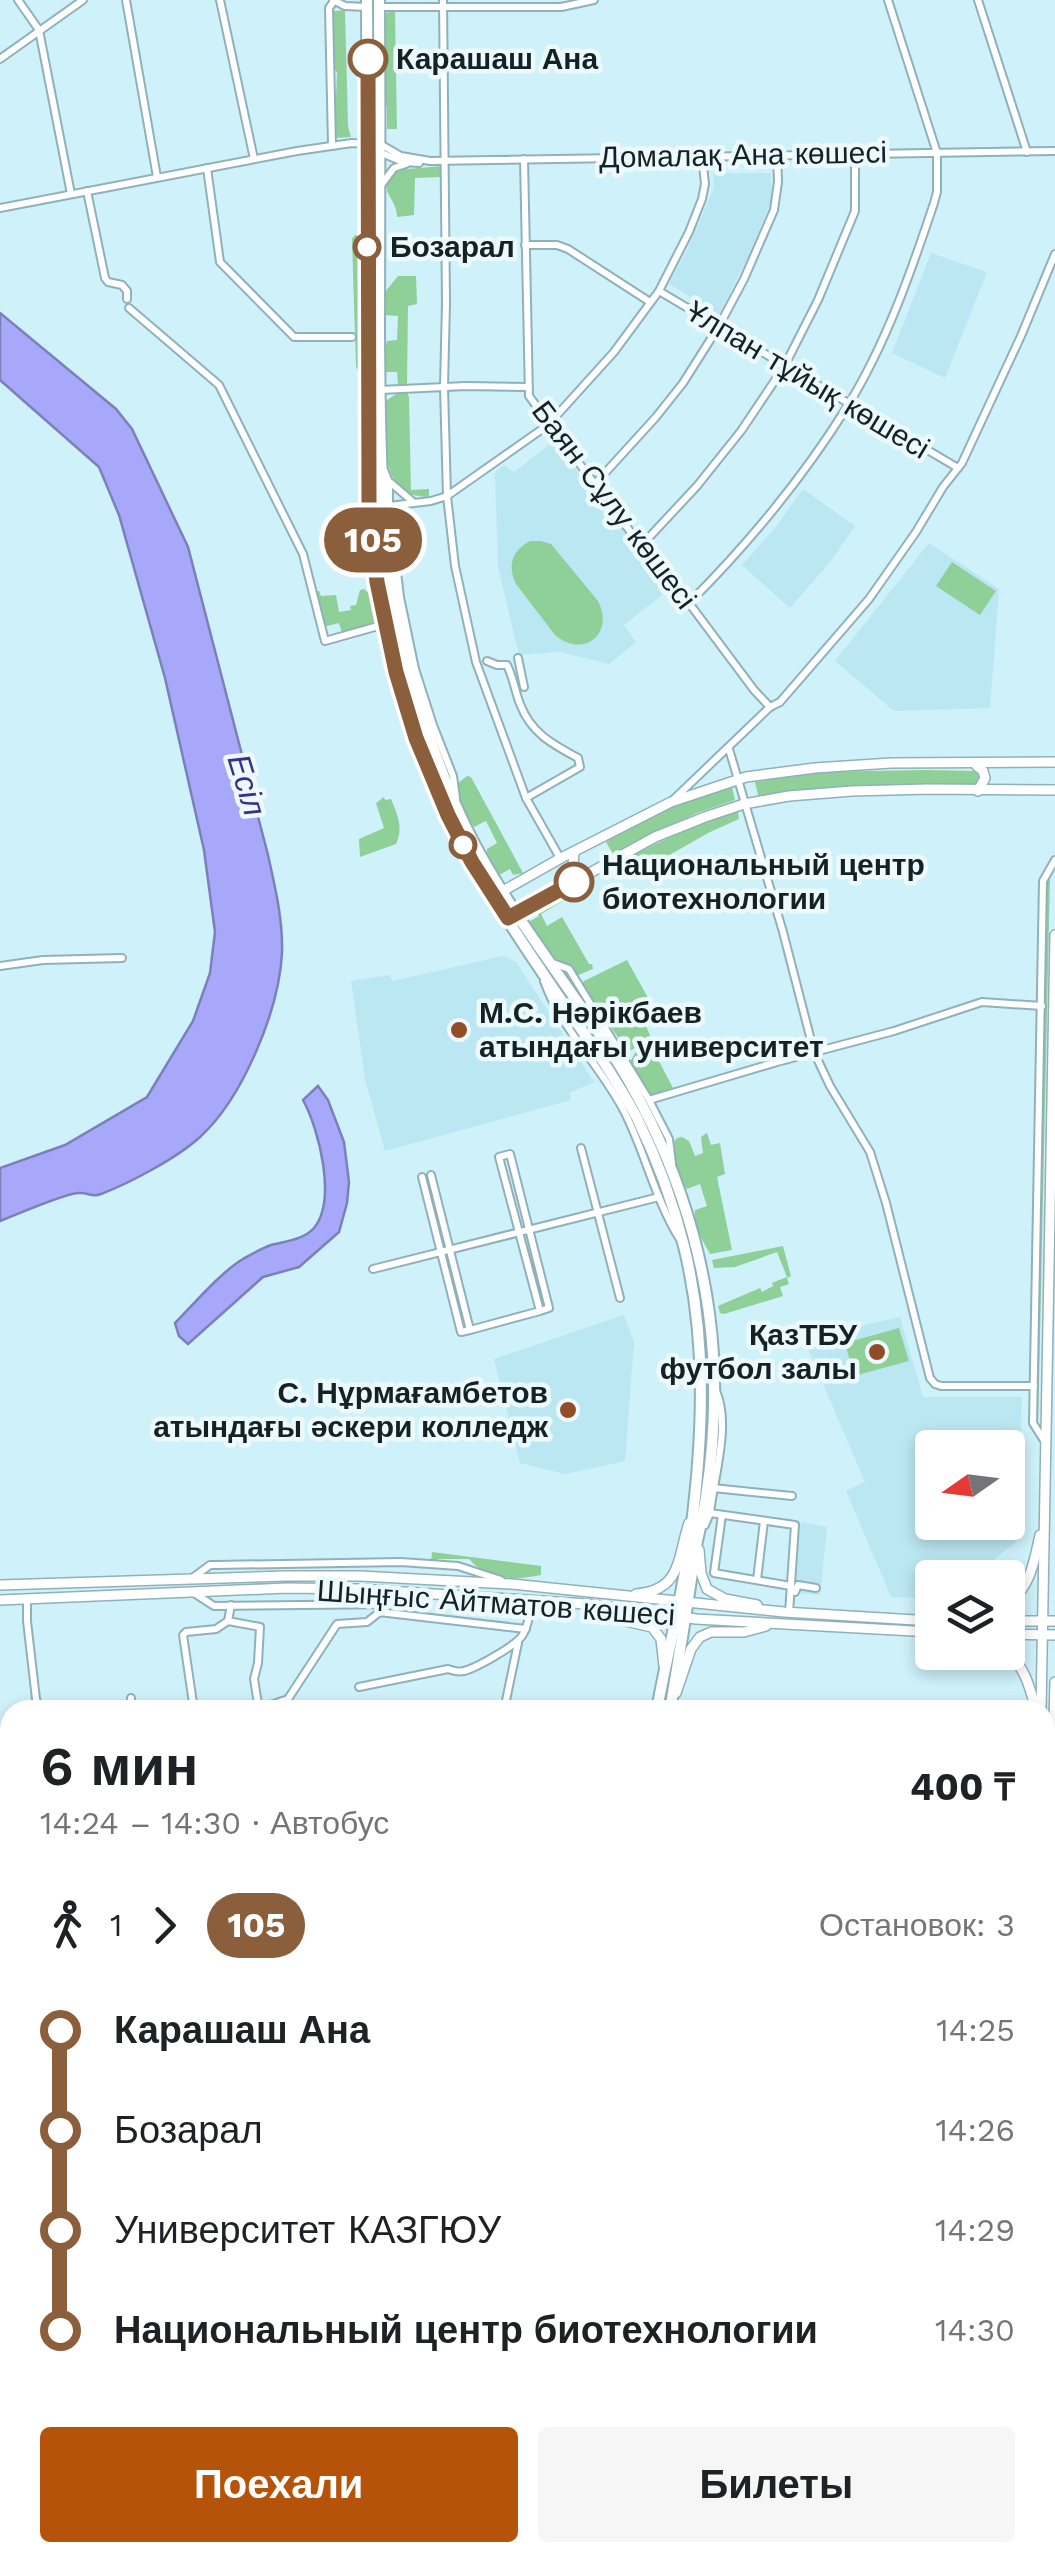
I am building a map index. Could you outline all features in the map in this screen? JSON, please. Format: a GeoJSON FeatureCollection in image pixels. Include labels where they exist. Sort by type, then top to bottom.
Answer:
{"type":"FeatureCollection","features":[{"type":"Feature","properties":{"kind":"main road"},"geometry":{"type":"LineString","coordinates":[[373,3],[374,390],[390,622],[400,691],[432,777],[472,862],[498,894]]}},
{"type":"Feature","properties":{"kind":"main road"},"geometry":{"type":"LineString","coordinates":[[374,146],[379,189],[369,503],[377,582],[456,809],[498,894],[636,1118],[660,1170],[684,1247],[700,1343],[702,1383],[700,1450],[684,1603]]}},
{"type":"Feature","properties":{"kind":"main road"},"geometry":{"type":"LineString","coordinates":[[498,894],[671,802],[738,780],[891,762],[1055,762]]}},
{"type":"Feature","properties":{"kind":"main road"},"geometry":{"type":"LineString","coordinates":[[974,763],[985,778],[978,791]]}},
{"type":"Feature","properties":{"kind":"main road"},"geometry":{"type":"LineString","coordinates":[[512,916],[655,837],[744,804],[852,791],[1055,790]]}},
{"type":"Feature","properties":{"kind":"main road"},"geometry":{"type":"LineString","coordinates":[[574,852],[573,866],[587,875]]}},
{"type":"Feature","properties":{"kind":"main road"},"geometry":{"type":"LineString","coordinates":[[1039,1700],[1051,1341],[1055,936]]}},
{"type":"Feature","properties":{"kind":"main road"},"geometry":{"type":"LineString","coordinates":[[545,966],[612,1052],[645,1111],[672,1169],[691,1224],[702,1273],[713,1354],[706,1500],[681,1617],[671,1700]]}},
{"type":"Feature","properties":{"kind":"main road"},"geometry":{"type":"LineString","coordinates":[[618,1594],[642,1593],[665,1586],[674,1575],[692,1510]]}},
{"type":"Feature","properties":{"kind":"main road"},"geometry":{"type":"LineString","coordinates":[[1025,1586],[1044,1518]]}},
{"type":"Feature","properties":{"kind":"main road"},"geometry":{"type":"LineString","coordinates":[[698,1540],[706,1590],[725,1599],[789,1613]]}},
{"type":"Feature","properties":{"kind":"main road","name":"Шыңғыс Айтматов көшесі"},"geometry":{"type":"LineString","coordinates":[[0,1586],[360,1576],[512,1584],[789,1613],[915,1620]]}},
{"type":"Feature","properties":{"kind":"main road","name":"Шыңғыс Айтматов көшесі"},"geometry":{"type":"LineString","coordinates":[[0,1600],[287,1588],[423,1592],[587,1604],[681,1617],[915,1631]]}},
{"type":"Feature","properties":{"kind":"main road"},"geometry":{"type":"LineString","coordinates":[[587,1604],[616,1619],[652,1627],[660,1639],[664,1668]]}},
{"type":"Feature","properties":{"kind":"main road"},"geometry":{"type":"LineString","coordinates":[[659,1700],[664,1668],[681,1617]]}},
{"type":"Feature","properties":{"kind":"main road"},"geometry":{"type":"LineString","coordinates":[[1025,1621],[1055,1621]]}},
{"type":"Feature","properties":{"kind":"main road"},"geometry":{"type":"LineString","coordinates":[[673,1700],[691,1649],[700,1637],[773,1624]]}},
{"type":"Feature","properties":{"kind":"main road"},"geometry":{"type":"LineString","coordinates":[[1025,1634],[1055,1634]]}},
{"type":"Feature","properties":{"kind":"main road"},"geometry":{"type":"LineString","coordinates":[[1022,1670],[1035,1700]]}},
{"type":"Feature","properties":{"kind":"street"},"geometry":{"type":"LineString","coordinates":[[18,0],[39,30],[71,194]]}},
{"type":"Feature","properties":{"kind":"street"},"geometry":{"type":"LineString","coordinates":[[0,59],[83,0]]}},
{"type":"Feature","properties":{"kind":"street"},"geometry":{"type":"LineString","coordinates":[[126,0],[157,178]]}},
{"type":"Feature","properties":{"kind":"street"},"geometry":{"type":"LineString","coordinates":[[220,0],[254,159]]}},
{"type":"Feature","properties":{"kind":"street"},"geometry":{"type":"LineString","coordinates":[[332,146],[329,8],[333,1],[345,6],[373,3],[561,7],[594,0]]}},
{"type":"Feature","properties":{"kind":"street"},"geometry":{"type":"LineString","coordinates":[[688,603],[770,516],[849,404],[913,266],[937,192],[937,152],[888,0]]}},
{"type":"Feature","properties":{"kind":"street"},"geometry":{"type":"LineString","coordinates":[[978,0],[1027,152]]}},
{"type":"Feature","properties":{"kind":"street"},"geometry":{"type":"LineString","coordinates":[[443,4],[444,387],[447,496],[455,566],[476,662],[526,798],[561,858]]}},
{"type":"Feature","properties":{"kind":"street"},"geometry":{"type":"LineString","coordinates":[[0,208],[332,146],[374,146]]}},
{"type":"Feature","properties":{"kind":"street","name":"Домалақ Ана көшесі"},"geometry":{"type":"LineString","coordinates":[[374,146],[408,163],[524,158],[1055,152]]}},
{"type":"Feature","properties":{"kind":"street","name":"Домалақ Ана көшесі"},"geometry":{"type":"LineString","coordinates":[[374,146],[430,161]]}},
{"type":"Feature","properties":{"kind":"street"},"geometry":{"type":"LineString","coordinates":[[641,546],[741,431],[784,367],[818,300],[855,211],[855,154]]}},
{"type":"Feature","properties":{"kind":"street"},"geometry":{"type":"LineString","coordinates":[[594,485],[683,384],[719,326],[774,210],[777,155]]}},
{"type":"Feature","properties":{"kind":"street"},"geometry":{"type":"LineString","coordinates":[[389,506],[447,496],[548,425],[597,373],[659,291],[689,232],[702,198],[702,156]]}},
{"type":"Feature","properties":{"kind":"street","name":"Баян Сұлу көшесі"},"geometry":{"type":"LineString","coordinates":[[524,158],[528,387],[532,402],[770,708]]}},
{"type":"Feature","properties":{"kind":"street"},"geometry":{"type":"LineString","coordinates":[[379,189],[394,168],[408,163]]}},
{"type":"Feature","properties":{"kind":"street"},"geometry":{"type":"LineString","coordinates":[[207,168],[220,262],[294,337],[352,338]]}},
{"type":"Feature","properties":{"kind":"street"},"geometry":{"type":"LineString","coordinates":[[87,191],[105,278],[122,285],[127,299]]}},
{"type":"Feature","properties":{"kind":"street"},"geometry":{"type":"LineString","coordinates":[[526,246],[557,245],[568,249],[650,302]]}},
{"type":"Feature","properties":{"kind":"street"},"geometry":{"type":"LineString","coordinates":[[671,802],[780,702],[869,598],[916,532],[958,468],[992,400],[1055,254]]}},
{"type":"Feature","properties":{"kind":"street"},"geometry":{"type":"LineString","coordinates":[[1042,287],[1048,282],[1055,283]]}},
{"type":"Feature","properties":{"kind":"street","name":"Ұлпан тұйық көшесі"},"geometry":{"type":"LineString","coordinates":[[659,291],[958,468]]}},
{"type":"Feature","properties":{"kind":"street"},"geometry":{"type":"LineString","coordinates":[[129,308],[218,385],[303,554],[325,641],[390,622]]}},
{"type":"Feature","properties":{"kind":"street"},"geometry":{"type":"LineString","coordinates":[[374,390],[528,387]]}},
{"type":"Feature","properties":{"kind":"street"},"geometry":{"type":"LineString","coordinates":[[380,456],[389,482],[400,597],[415,669],[454,779],[456,809]]}},
{"type":"Feature","properties":{"kind":"street"},"geometry":{"type":"LineString","coordinates":[[389,482],[412,501]]}},
{"type":"Feature","properties":{"kind":"street"},"geometry":{"type":"LineString","coordinates":[[518,658],[524,688]]}},
{"type":"Feature","properties":{"kind":"street"},"geometry":{"type":"LineString","coordinates":[[488,660],[507,665],[521,708],[532,727],[546,742],[578,758],[580,767],[526,798]]}},
{"type":"Feature","properties":{"kind":"street"},"geometry":{"type":"LineString","coordinates":[[729,748],[814,1052],[870,1152],[930,1378],[941,1386],[1034,1386]]}},
{"type":"Feature","properties":{"kind":"street"},"geometry":{"type":"LineString","coordinates":[[1046,1443],[1033,1422],[1043,881],[1055,860]]}},
{"type":"Feature","properties":{"kind":"street"},"geometry":{"type":"LineString","coordinates":[[0,966],[43,960],[122,958]]}},
{"type":"Feature","properties":{"kind":"street"},"geometry":{"type":"LineString","coordinates":[[672,1169],[669,1139],[649,1100],[569,969],[545,966],[553,1006],[604,1074],[626,1115],[668,1221],[684,1247]]}},
{"type":"Feature","properties":{"kind":"street"},"geometry":{"type":"LineString","coordinates":[[649,1100],[982,1002],[1042,1006]]}},
{"type":"Feature","properties":{"kind":"street"},"geometry":{"type":"LineString","coordinates":[[581,1148],[620,1298]]}},
{"type":"Feature","properties":{"kind":"street"},"geometry":{"type":"LineString","coordinates":[[426,1176],[466,1331],[540,1311],[550,1308],[510,1154],[498,1157],[540,1311]]}},
{"type":"Feature","properties":{"kind":"street"},"geometry":{"type":"LineString","coordinates":[[373,1269],[659,1197]]}},
{"type":"Feature","properties":{"kind":"street"},"geometry":{"type":"LineString","coordinates":[[698,1540],[710,1513],[723,1424],[721,1403],[713,1385]]}},
{"type":"Feature","properties":{"kind":"street"},"geometry":{"type":"LineString","coordinates":[[713,1488],[792,1496]]}},
{"type":"Feature","properties":{"kind":"street"},"geometry":{"type":"LineString","coordinates":[[710,1513],[795,1525],[789,1613]]}},
{"type":"Feature","properties":{"kind":"street"},"geometry":{"type":"LineString","coordinates":[[722,1515],[714,1574],[791,1586]]}},
{"type":"Feature","properties":{"kind":"street"},"geometry":{"type":"LineString","coordinates":[[757,1580],[764,1521]]}},
{"type":"Feature","properties":{"kind":"street"},"geometry":{"type":"LineString","coordinates":[[191,1579],[216,1564],[400,1562],[458,1566],[512,1584]]}},
{"type":"Feature","properties":{"kind":"street"},"geometry":{"type":"LineString","coordinates":[[789,1613],[796,1586],[816,1588]]}},
{"type":"Feature","properties":{"kind":"street"},"geometry":{"type":"LineString","coordinates":[[193,1593],[214,1606],[399,1604],[423,1592]]}},
{"type":"Feature","properties":{"kind":"street"},"geometry":{"type":"LineString","coordinates":[[27,1600],[38,1700]]}},
{"type":"Feature","properties":{"kind":"street"},"geometry":{"type":"LineString","coordinates":[[228,1621],[230,1605]]}},
{"type":"Feature","properties":{"kind":"street"},"geometry":{"type":"LineString","coordinates":[[285,1700],[338,1624],[367,1622],[382,1610],[526,1628]]}},
{"type":"Feature","properties":{"kind":"street"},"geometry":{"type":"LineString","coordinates":[[360,1687],[448,1669],[464,1671],[508,1650],[526,1628],[530,1612]]}},
{"type":"Feature","properties":{"kind":"street"},"geometry":{"type":"LineString","coordinates":[[192,1700],[183,1637],[186,1632],[216,1629],[228,1621],[260,1627],[254,1674],[258,1700]]}},
{"type":"Feature","properties":{"kind":"street"},"geometry":{"type":"LineString","coordinates":[[506,1700],[518,1641]]}},
{"type":"Feature","properties":{"kind":"shaded area"},"geometry":{"type":"Polygon","coordinates":[[[771,173],[772,199],[719,315],[669,284],[714,188],[713,174],[771,173]]]}},
{"type":"Feature","properties":{"kind":"shaded area"},"geometry":{"type":"Polygon","coordinates":[[[931,253],[987,272],[945,378],[892,353],[931,253]]]}},
{"type":"Feature","properties":{"kind":"shaded area"},"geometry":{"type":"Polygon","coordinates":[[[554,441],[668,590],[624,625],[636,642],[609,664],[560,652],[519,655],[498,567],[495,472],[504,465],[514,472],[554,441]]]}},
{"type":"Feature","properties":{"kind":"shaded area"},"geometry":{"type":"Polygon","coordinates":[[[803,489],[855,526],[790,608],[742,565],[803,489]]]}},
{"type":"Feature","properties":{"kind":"shaded area"},"geometry":{"type":"Polygon","coordinates":[[[929,543],[999,589],[990,708],[894,711],[835,661],[929,543]]]}},
{"type":"Feature","properties":{"kind":"shaded area","name":"М.С. Нәрікбаев атындағы университет"},"geometry":{"type":"Polygon","coordinates":[[[503,956],[516,962],[594,1082],[569,1093],[571,1100],[385,1151],[365,1079],[351,981],[389,975],[393,981],[503,956]]]}},
{"type":"Feature","properties":{"kind":"shaded area","name":"С. Нұрмағамбетов атындағы әскери колледж"},"geometry":{"type":"Polygon","coordinates":[[[624,1315],[634,1342],[625,1461],[565,1474],[520,1463],[494,1359],[624,1315]]]}},
{"type":"Feature","properties":{"kind":"shaded area"},"geometry":{"type":"Polygon","coordinates":[[[900,1317],[923,1397],[1022,1397],[1021,1430],[915,1430],[915,1540],[1017,1540],[993,1560],[915,1560],[915,1598],[891,1597],[846,1491],[865,1482],[804,1339],[900,1317]]]}},
{"type":"Feature","properties":{"kind":"shaded area"},"geometry":{"type":"Polygon","coordinates":[[[801,1522],[827,1527],[820,1595],[788,1592],[801,1522]]]}},
{"type":"Feature","properties":{"kind":"green space"},"geometry":{"type":"Polygon","coordinates":[[[345,10],[351,137],[337,138],[333,15],[334,11],[345,10]]]}},
{"type":"Feature","properties":{"kind":"green space"},"geometry":{"type":"Polygon","coordinates":[[[395,11],[397,129],[387,129],[382,17],[395,11]]]}},
{"type":"Feature","properties":{"kind":"green space"},"geometry":{"type":"Polygon","coordinates":[[[442,166],[442,177],[415,178],[414,215],[397,217],[387,189],[396,170],[442,166]]]}},
{"type":"Feature","properties":{"kind":"green space"},"geometry":{"type":"Polygon","coordinates":[[[355,235],[358,257],[362,258],[363,373],[356,367],[352,239],[355,235]]]}},
{"type":"Feature","properties":{"kind":"green space"},"geometry":{"type":"Polygon","coordinates":[[[398,276],[416,276],[417,304],[408,306],[407,384],[398,384],[397,372],[385,372],[384,352],[387,341],[397,340],[398,316],[386,315],[385,292],[398,276]]]}},
{"type":"Feature","properties":{"kind":"green space"},"geometry":{"type":"Polygon","coordinates":[[[407,392],[411,490],[429,489],[429,497],[401,487],[388,463],[384,402],[407,392]]]}},
{"type":"Feature","properties":{"kind":"green space"},"geometry":{"type":"Polygon","coordinates":[[[530,541],[551,544],[598,601],[602,624],[593,639],[576,644],[555,635],[516,584],[513,559],[530,541]]]}},
{"type":"Feature","properties":{"kind":"green space"},"geometry":{"type":"Polygon","coordinates":[[[952,562],[996,591],[980,615],[936,586],[952,562]]]}},
{"type":"Feature","properties":{"kind":"green space"},"geometry":{"type":"Polygon","coordinates":[[[364,589],[376,603],[377,621],[342,633],[339,623],[323,627],[313,591],[319,591],[321,596],[336,595],[339,612],[351,610],[364,589]]]}},
{"type":"Feature","properties":{"kind":"green space"},"geometry":{"type":"Polygon","coordinates":[[[978,771],[981,778],[977,785],[819,789],[759,799],[755,782],[814,772],[978,771]]]}},
{"type":"Feature","properties":{"kind":"green space"},"geometry":{"type":"Polygon","coordinates":[[[467,776],[523,873],[513,875],[510,869],[499,875],[487,855],[487,849],[497,843],[486,821],[474,827],[458,802],[458,783],[467,776]]]}},
{"type":"Feature","properties":{"kind":"green space"},"geometry":{"type":"Polygon","coordinates":[[[732,787],[735,800],[697,813],[613,854],[606,842],[633,824],[681,803],[732,787]]]}},
{"type":"Feature","properties":{"kind":"green space"},"geometry":{"type":"Polygon","coordinates":[[[384,797],[391,799],[399,821],[396,844],[360,857],[359,839],[384,828],[376,803],[384,797]]]}},
{"type":"Feature","properties":{"kind":"green space"},"geometry":{"type":"Polygon","coordinates":[[[738,811],[739,819],[640,872],[636,853],[698,824],[738,811]]]}},
{"type":"Feature","properties":{"kind":"green space"},"geometry":{"type":"Polygon","coordinates":[[[1050,876],[1038,1427],[1047,883],[1050,876]]]}},
{"type":"Feature","properties":{"kind":"green space"},"geometry":{"type":"Polygon","coordinates":[[[569,895],[541,914],[547,926],[562,917],[592,964],[593,969],[576,976],[569,966],[548,954],[527,923],[539,916],[535,908],[569,895]]]}},
{"type":"Feature","properties":{"kind":"green space"},"geometry":{"type":"Polygon","coordinates":[[[627,960],[657,1014],[646,1026],[651,1038],[628,1052],[582,985],[627,960]]]}},
{"type":"Feature","properties":{"kind":"green space"},"geometry":{"type":"Polygon","coordinates":[[[650,1044],[673,1088],[654,1095],[648,1092],[630,1062],[635,1053],[650,1044]]]}},
{"type":"Feature","properties":{"kind":"green space"},"geometry":{"type":"Polygon","coordinates":[[[707,1133],[711,1145],[720,1143],[725,1174],[717,1177],[732,1250],[710,1254],[694,1225],[695,1210],[707,1206],[700,1184],[687,1189],[678,1177],[674,1142],[682,1137],[689,1141],[695,1156],[703,1153],[701,1137],[707,1133]]]}},
{"type":"Feature","properties":{"kind":"green space"},"geometry":{"type":"Polygon","coordinates":[[[783,1246],[791,1276],[787,1278],[789,1284],[780,1287],[783,1296],[720,1313],[718,1306],[760,1288],[762,1292],[787,1277],[777,1252],[735,1267],[714,1268],[712,1260],[783,1246]]]}},
{"type":"Feature","properties":{"kind":"green space","name":"ҚазТБУ футбол залы"},"geometry":{"type":"Polygon","coordinates":[[[899,1328],[909,1361],[854,1376],[845,1343],[899,1328]]]}},
{"type":"Feature","properties":{"kind":"green space"},"geometry":{"type":"Polygon","coordinates":[[[432,1552],[541,1566],[541,1575],[493,1575],[469,1559],[439,1559],[431,1563],[432,1552]]]}},
{"type":"Feature","properties":{"kind":"water","name":"Есіл"},"geometry":{"type":"Polygon","coordinates":[[[0,313],[116,409],[132,429],[188,547],[268,855],[280,915],[282,953],[274,1000],[256,1052],[231,1100],[200,1137],[166,1161],[113,1189],[98,1195],[79,1193],[63,1197],[0,1221],[0,1168],[65,1145],[147,1097],[193,1021],[210,973],[215,932],[204,850],[165,678],[119,515],[99,467],[0,380],[0,313]]]}},
{"type":"Feature","properties":{"kind":"water"},"geometry":{"type":"Polygon","coordinates":[[[318,1086],[328,1100],[344,1142],[349,1182],[339,1232],[299,1267],[263,1277],[188,1344],[179,1336],[175,1323],[217,1280],[261,1249],[305,1235],[321,1216],[323,1164],[315,1128],[303,1100],[318,1086]]]}},
{"type":"Feature","properties":{"kind":"bus line","name":"105"},"geometry":{"type":"LineString","coordinates":[[368,59],[369,503],[377,582],[400,691],[448,815],[508,918],[574,882]]}},
{"type":"Feature","properties":{"kind":"place","name":"Карашаш Ана"},"geometry":{"type":"Point","coordinates":[368,59]}},
{"type":"Feature","properties":{"kind":"place","name":"Бозарал"},"geometry":{"type":"Point","coordinates":[367,247]}},
{"type":"Feature","properties":{"kind":"place","name":"Национальный центр биотехнологии"},"geometry":{"type":"Point","coordinates":[574,882]}},
{"type":"Feature","properties":{"kind":"place","name":"М.С. Нәрікбаев атындағы университет"},"geometry":{"type":"Point","coordinates":[459,1030]}},
{"type":"Feature","properties":{"kind":"place","name":"ҚазТБУ футбол залы"},"geometry":{"type":"Point","coordinates":[877,1352]}},
{"type":"Feature","properties":{"kind":"place","name":"С. Нұрмағамбетов атындағы әскери колледж"},"geometry":{"type":"Point","coordinates":[568,1410]}}]}
